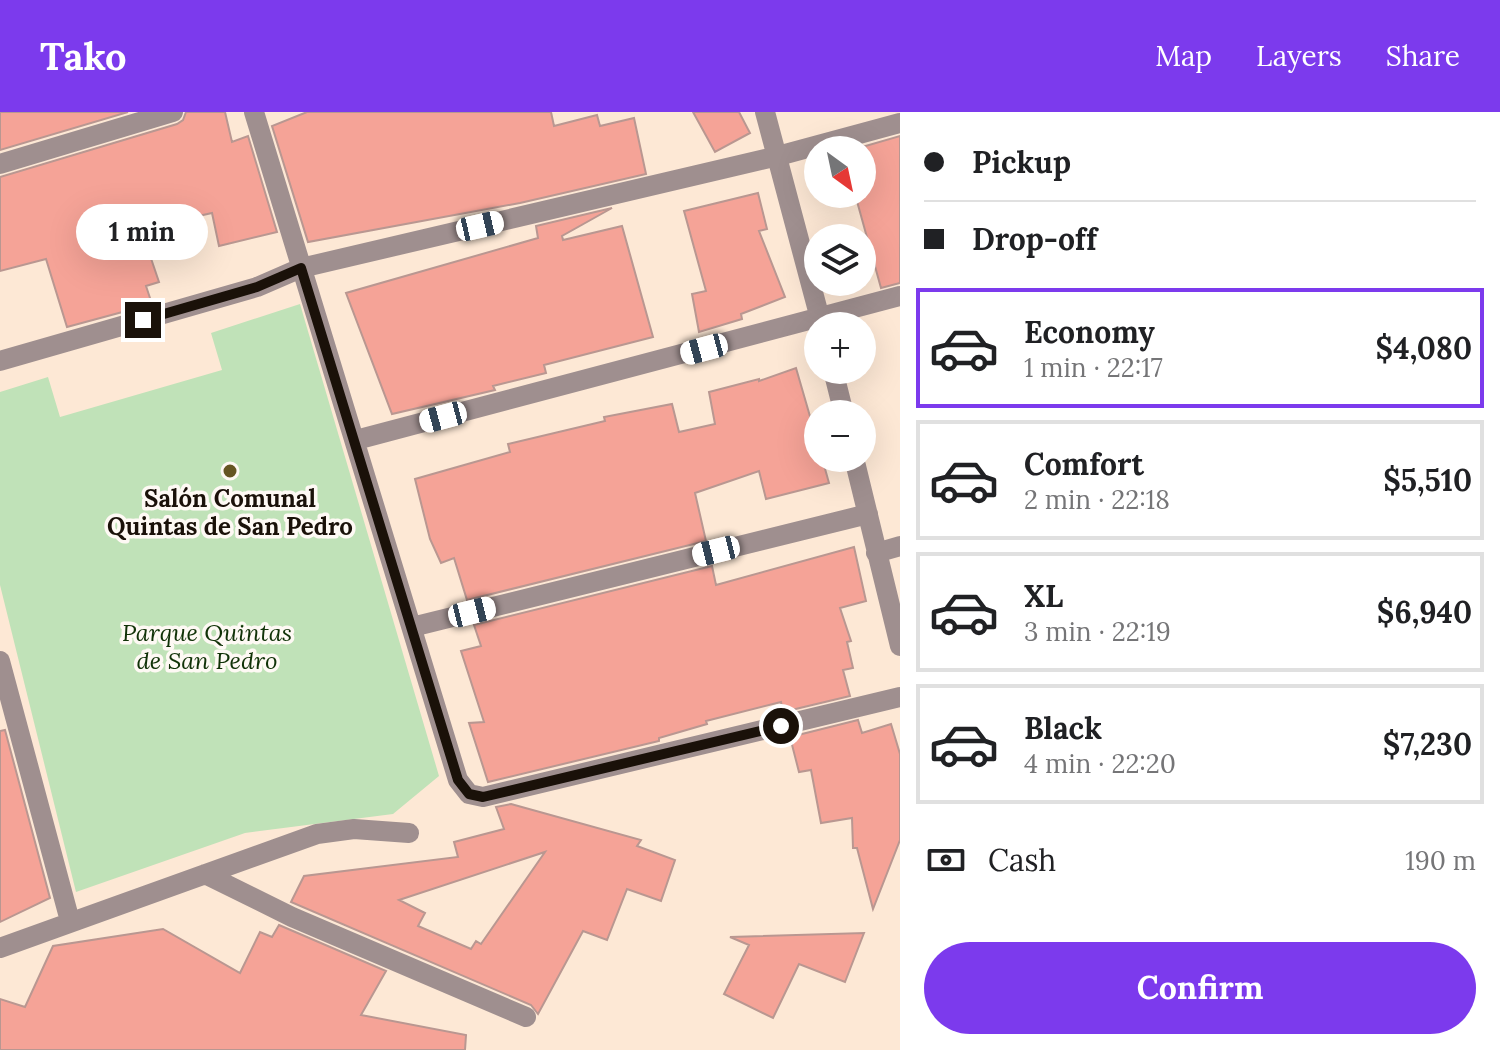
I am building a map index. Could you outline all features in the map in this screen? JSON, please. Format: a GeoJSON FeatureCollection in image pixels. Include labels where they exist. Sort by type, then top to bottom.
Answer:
{"type":"FeatureCollection","features":[{"type":"Feature","properties":{"kind":"street"},"geometry":{"type":"LineString","coordinates":[[0,164],[173,112]]}},
{"type":"Feature","properties":{"kind":"street"},"geometry":{"type":"LineString","coordinates":[[254,112],[458,780],[469,794],[483,797],[900,697]]}},
{"type":"Feature","properties":{"kind":"street"},"geometry":{"type":"LineString","coordinates":[[765,112],[818,312]]}},
{"type":"Feature","properties":{"kind":"street"},"geometry":{"type":"LineString","coordinates":[[0,361],[257,287],[301,268],[778,156],[900,123]]}},
{"type":"Feature","properties":{"kind":"street"},"geometry":{"type":"LineString","coordinates":[[851,312],[900,296]]}},
{"type":"Feature","properties":{"kind":"street"},"geometry":{"type":"LineString","coordinates":[[356,440],[804,326]]}},
{"type":"Feature","properties":{"kind":"street"},"geometry":{"type":"LineString","coordinates":[[858,472],[900,646]]}},
{"type":"Feature","properties":{"kind":"street"},"geometry":{"type":"LineString","coordinates":[[412,627],[868,514]]}},
{"type":"Feature","properties":{"kind":"street"},"geometry":{"type":"LineString","coordinates":[[876,553],[900,546]]}},
{"type":"Feature","properties":{"kind":"street"},"geometry":{"type":"LineString","coordinates":[[0,661],[9,734],[70,921]]}},
{"type":"Feature","properties":{"kind":"street"},"geometry":{"type":"LineString","coordinates":[[0,948],[317,834],[354,829],[409,833]]}},
{"type":"Feature","properties":{"kind":"street"},"geometry":{"type":"LineString","coordinates":[[205,874],[292,917],[526,1017]]}},
{"type":"Feature","properties":{"kind":"green space","name":"Parque Quintas de San Pedro"},"geometry":{"type":"Polygon","coordinates":[[[300,304],[439,776],[393,814],[245,833],[76,892],[0,585],[0,392],[48,377],[60,417],[222,370],[211,333],[300,304]]]}},
{"type":"Feature","properties":{"kind":"building"},"geometry":{"type":"Polygon","coordinates":[[[0,112],[128,112],[0,150],[0,112]]]}},
{"type":"Feature","properties":{"kind":"building"},"geometry":{"type":"Polygon","coordinates":[[[186,112],[225,112],[232,142],[248,136],[277,232],[219,246],[212,213],[141,229],[159,282],[146,286],[152,304],[67,327],[46,259],[0,271],[0,177],[177,124],[186,112]]]}},
{"type":"Feature","properties":{"kind":"building"},"geometry":{"type":"Polygon","coordinates":[[[307,112],[551,112],[554,126],[597,115],[600,126],[634,118],[646,174],[520,203],[308,242],[272,126],[307,112]]]}},
{"type":"Feature","properties":{"kind":"building"},"geometry":{"type":"Polygon","coordinates":[[[693,112],[739,112],[750,133],[715,152],[693,112]]]}},
{"type":"Feature","properties":{"kind":"building"},"geometry":{"type":"Polygon","coordinates":[[[900,136],[900,283],[881,288],[876,270],[876,224],[863,224],[859,208],[876,208],[876,143],[900,136]]]}},
{"type":"Feature","properties":{"kind":"building"},"geometry":{"type":"Polygon","coordinates":[[[758,193],[767,229],[759,231],[785,297],[741,314],[742,319],[699,332],[692,294],[706,291],[684,211],[758,193]]]}},
{"type":"Feature","properties":{"kind":"building"},"geometry":{"type":"Polygon","coordinates":[[[612,208],[562,236],[563,240],[622,226],[653,337],[544,365],[546,373],[493,386],[495,390],[392,414],[346,293],[538,238],[536,226],[612,208]]]}},
{"type":"Feature","properties":{"kind":"building"},"geometry":{"type":"Polygon","coordinates":[[[796,368],[805,400],[804,472],[826,472],[829,483],[766,499],[759,471],[695,493],[706,541],[467,600],[454,558],[441,563],[430,539],[415,479],[510,452],[508,444],[605,421],[604,417],[672,404],[679,432],[715,424],[709,392],[759,381],[796,368]]]}},
{"type":"Feature","properties":{"kind":"building"},"geometry":{"type":"Polygon","coordinates":[[[854,547],[866,601],[840,608],[851,641],[847,642],[853,668],[843,670],[850,696],[783,712],[781,702],[706,721],[707,724],[659,738],[659,741],[488,782],[469,723],[484,722],[461,651],[481,646],[474,625],[712,566],[716,585],[854,547]]]}},
{"type":"Feature","properties":{"kind":"building"},"geometry":{"type":"Polygon","coordinates":[[[858,720],[862,733],[891,724],[900,754],[900,840],[873,909],[857,848],[853,848],[852,818],[821,823],[811,770],[799,772],[790,737],[858,720]]]}},
{"type":"Feature","properties":{"kind":"building"},"geometry":{"type":"Polygon","coordinates":[[[5,730],[50,898],[0,922],[0,731],[5,730]]]}},
{"type":"Feature","properties":{"kind":"building"},"geometry":{"type":"Polygon","coordinates":[[[511,804],[641,840],[637,846],[675,860],[661,901],[627,889],[607,940],[583,931],[538,1014],[531,1005],[291,902],[304,876],[458,857],[454,842],[504,829],[496,807],[511,804]],[[545,852],[399,900],[425,913],[418,926],[471,949],[476,941],[481,944],[545,852]]]}},
{"type":"Feature","properties":{"kind":"building"},"geometry":{"type":"Polygon","coordinates":[[[279,925],[386,971],[361,1015],[466,1035],[465,1050],[0,1050],[0,999],[25,1007],[53,946],[163,929],[240,973],[260,932],[272,937],[279,925]]]}},
{"type":"Feature","properties":{"kind":"building"},"geometry":{"type":"Polygon","coordinates":[[[864,933],[845,982],[799,964],[773,1018],[724,994],[749,945],[730,937],[864,933]]]}},
{"type":"Feature","properties":{"kind":"place","name":"Salón Comunal Quintas de San Pedro"},"geometry":{"type":"Point","coordinates":[230,471]}},
{"type":"Feature","properties":{"kind":"route"},"geometry":{"type":"LineString","coordinates":[[143,320],[257,287],[301,268],[458,780],[469,794],[483,797],[781,726]]}}]}
